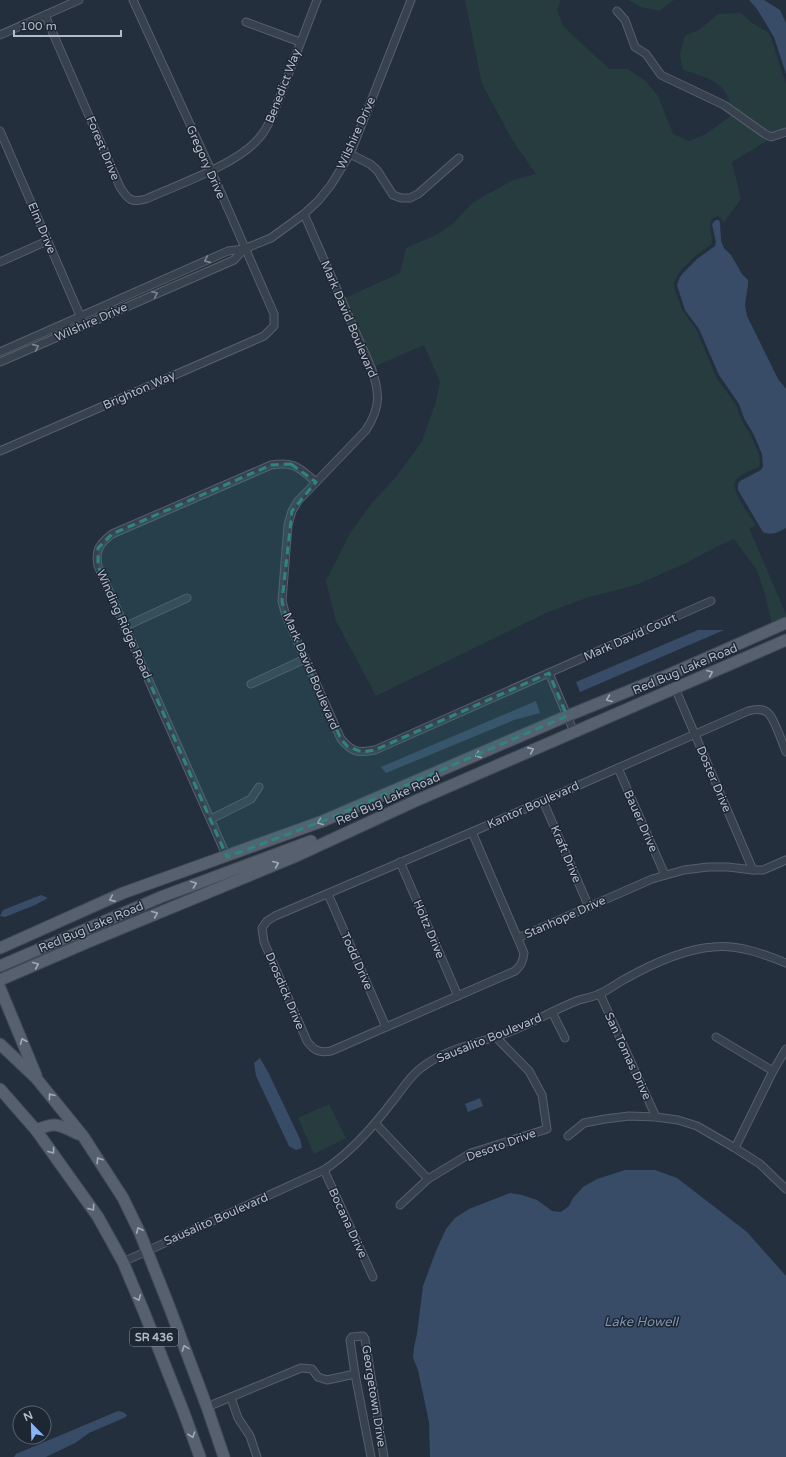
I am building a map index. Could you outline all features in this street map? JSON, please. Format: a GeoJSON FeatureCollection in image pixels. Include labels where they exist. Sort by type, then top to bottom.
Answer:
{"type":"FeatureCollection","features":[{"type":"Feature","properties":{"kind":"main road","name":"Red Bug Lake Road"},"geometry":{"type":"LineString","coordinates":[[0,948],[123,893],[323,822],[786,623]]}},
{"type":"Feature","properties":{"kind":"main road"},"geometry":{"type":"LineString","coordinates":[[675,688],[686,673],[750,644],[757,636]]}},
{"type":"Feature","properties":{"kind":"main road","name":"Red Bug Lake Road"},"geometry":{"type":"LineString","coordinates":[[0,980],[294,857],[413,802],[786,640]]}},
{"type":"Feature","properties":{"kind":"main road"},"geometry":{"type":"LineString","coordinates":[[0,966],[193,884],[287,851],[413,802]]}},
{"type":"Feature","properties":{"kind":"main road"},"geometry":{"type":"LineString","coordinates":[[0,988],[36,1078]]}},
{"type":"Feature","properties":{"kind":"main road","name":"SR 436"},"geometry":{"type":"LineString","coordinates":[[0,1044],[36,1078],[82,1136],[122,1198],[147,1250],[207,1407],[224,1457]]}},
{"type":"Feature","properties":{"kind":"main road","name":"SR 436"},"geometry":{"type":"LineString","coordinates":[[0,1089],[36,1130],[98,1217],[122,1262],[144,1312],[200,1457]]}},
{"type":"Feature","properties":{"kind":"main road"},"geometry":{"type":"LineString","coordinates":[[36,1130],[49,1124],[61,1126],[82,1136]]}},
{"type":"Feature","properties":{"kind":"street"},"geometry":{"type":"LineString","coordinates":[[0,35],[79,0]]}},
{"type":"Feature","properties":{"kind":"street","name":"Gregory Drive"},"geometry":{"type":"LineString","coordinates":[[133,0],[211,170],[244,249],[274,314],[274,326]]}},
{"type":"Feature","properties":{"kind":"street","name":"Benedict Way"},"geometry":{"type":"LineString","coordinates":[[211,170],[248,149],[260,138],[268,126],[317,0]]}},
{"type":"Feature","properties":{"kind":"street","name":"Wilshire Drive"},"geometry":{"type":"LineString","coordinates":[[0,352],[228,250],[244,249],[271,238],[304,214],[318,201],[331,185],[350,154],[411,0]]}},
{"type":"Feature","properties":{"kind":"street"},"geometry":{"type":"LineString","coordinates":[[617,11],[625,20],[635,47],[646,54],[661,75],[724,105],[771,137],[786,132]]}},
{"type":"Feature","properties":{"kind":"street","name":"Forest Drive"},"geometry":{"type":"LineString","coordinates":[[45,15],[120,187],[125,195],[131,200],[137,202],[211,170]]}},
{"type":"Feature","properties":{"kind":"street"},"geometry":{"type":"LineString","coordinates":[[246,22],[300,42]]}},
{"type":"Feature","properties":{"kind":"street","name":"Elm Drive"},"geometry":{"type":"LineString","coordinates":[[0,131],[84,325]]}},
{"type":"Feature","properties":{"kind":"street"},"geometry":{"type":"LineString","coordinates":[[350,154],[370,164],[377,170],[393,195],[401,198],[410,198],[418,194],[459,158]]}},
{"type":"Feature","properties":{"kind":"street","name":"Mark David Boulevard"},"geometry":{"type":"LineString","coordinates":[[304,214],[371,367],[376,381],[378,396],[374,417],[366,430],[298,501],[292,511],[288,525],[282,601],[286,616],[341,740],[353,751],[362,752],[374,750],[548,673]]}},
{"type":"Feature","properties":{"kind":"street"},"geometry":{"type":"LineString","coordinates":[[0,262],[47,241]]}},
{"type":"Feature","properties":{"kind":"street","name":"Wilshire Drive"},"geometry":{"type":"LineString","coordinates":[[0,362],[234,260],[244,249]]}},
{"type":"Feature","properties":{"kind":"street","name":"Brighton Way"},"geometry":{"type":"LineString","coordinates":[[0,451],[264,336],[274,326]]}},
{"type":"Feature","properties":{"kind":"street","name":"Winding Ridge Road"},"geometry":{"type":"LineString","coordinates":[[227,857],[98,566],[96,557],[98,548],[104,540],[112,534],[271,465],[282,463],[290,464],[299,468],[316,482]]}},
{"type":"Feature","properties":{"kind":"street"},"geometry":{"type":"LineString","coordinates":[[124,627],[187,598]]}},
{"type":"Feature","properties":{"kind":"street","name":"Mark David Court"},"geometry":{"type":"LineString","coordinates":[[548,673],[711,601]]}},
{"type":"Feature","properties":{"kind":"street"},"geometry":{"type":"LineString","coordinates":[[251,684],[305,659]]}},
{"type":"Feature","properties":{"kind":"street"},"geometry":{"type":"LineString","coordinates":[[548,673],[574,732]]}},
{"type":"Feature","properties":{"kind":"street","name":"Doster Drive"},"geometry":{"type":"LineString","coordinates":[[675,688],[753,870]]}},
{"type":"Feature","properties":{"kind":"street","name":"Kantor Boulevard"},"geometry":{"type":"LineString","coordinates":[[262,928],[267,921],[275,916],[472,832],[748,711],[756,709],[763,710],[769,714],[786,752]]}},
{"type":"Feature","properties":{"kind":"street","name":"Bauer Drive"},"geometry":{"type":"LineString","coordinates":[[618,768],[665,875]]}},
{"type":"Feature","properties":{"kind":"street"},"geometry":{"type":"LineString","coordinates":[[211,819],[251,799],[258,786]]}},
{"type":"Feature","properties":{"kind":"street","name":"Kraft Drive"},"geometry":{"type":"LineString","coordinates":[[543,801],[589,907]]}},
{"type":"Feature","properties":{"kind":"street"},"geometry":{"type":"LineString","coordinates":[[472,832],[518,938]]}},
{"type":"Feature","properties":{"kind":"street","name":"Stanhope Drive"},"geometry":{"type":"LineString","coordinates":[[316,1051],[331,1051],[515,971],[524,960],[524,953],[518,938],[652,878],[684,870],[708,867],[763,870],[786,860]]}},
{"type":"Feature","properties":{"kind":"street","name":"Holtz Drive"},"geometry":{"type":"LineString","coordinates":[[400,862],[458,996]]}},
{"type":"Feature","properties":{"kind":"street","name":"Todd Drive"},"geometry":{"type":"LineString","coordinates":[[328,894],[386,1027]]}},
{"type":"Feature","properties":{"kind":"street","name":"Drosdick Drive"},"geometry":{"type":"LineString","coordinates":[[262,928],[264,942],[307,1041],[316,1051]]}},
{"type":"Feature","properties":{"kind":"street","name":"Sausalito Boulevard"},"geometry":{"type":"LineString","coordinates":[[122,1262],[324,1170],[338,1161],[376,1123],[404,1085],[420,1068],[437,1056],[450,1050],[517,1029],[579,1000],[600,994],[627,978],[674,956],[693,950],[714,946],[734,947],[775,958],[786,964]]}},
{"type":"Feature","properties":{"kind":"street","name":"San Tomas Drive"},"geometry":{"type":"LineString","coordinates":[[600,994],[656,1117]]}},
{"type":"Feature","properties":{"kind":"street"},"geometry":{"type":"LineString","coordinates":[[552,1012],[565,1038]]}},
{"type":"Feature","properties":{"kind":"street","name":"Desoto Drive"},"geometry":{"type":"LineString","coordinates":[[400,1205],[428,1179],[471,1153],[547,1128],[542,1095],[529,1071],[495,1036]]}},
{"type":"Feature","properties":{"kind":"street"},"geometry":{"type":"LineString","coordinates":[[716,1037],[773,1071]]}},
{"type":"Feature","properties":{"kind":"street"},"geometry":{"type":"LineString","coordinates":[[735,1148],[773,1071],[786,1049]]}},
{"type":"Feature","properties":{"kind":"street"},"geometry":{"type":"LineString","coordinates":[[568,1136],[584,1123],[598,1120],[629,1116],[656,1117],[678,1120],[697,1126],[735,1148],[760,1164],[786,1189]]}},
{"type":"Feature","properties":{"kind":"street"},"geometry":{"type":"LineString","coordinates":[[376,1123],[428,1179]]}},
{"type":"Feature","properties":{"kind":"street","name":"Bocana Drive"},"geometry":{"type":"LineString","coordinates":[[324,1170],[373,1277]]}},
{"type":"Feature","properties":{"kind":"street","name":"Georgetown Drive"},"geometry":{"type":"LineString","coordinates":[[371,1457],[355,1374],[350,1340],[352,1337],[362,1336],[365,1338],[384,1457]]}},
{"type":"Feature","properties":{"kind":"street","name":"Georgetown Drive"},"geometry":{"type":"LineString","coordinates":[[207,1407],[301,1368],[312,1369],[318,1377],[327,1380],[355,1374]]}},
{"type":"Feature","properties":{"kind":"street"},"geometry":{"type":"LineString","coordinates":[[231,1398],[238,1418],[250,1436],[257,1457]]}},
{"type":"Feature","properties":{"kind":"highlighted area"},"geometry":{"type":"Polygon","coordinates":[[[291,464],[316,482],[292,511],[282,601],[286,616],[341,739],[347,746],[362,752],[375,750],[549,673],[567,716],[323,821],[227,857],[98,566],[98,548],[112,534],[271,465],[291,464]]]}},
{"type":"Feature","properties":{"kind":"green space"},"geometry":{"type":"Polygon","coordinates":[[[465,0],[561,0],[557,10],[563,26],[609,69],[627,69],[646,81],[658,96],[673,134],[689,141],[706,134],[732,115],[768,140],[732,162],[741,199],[723,223],[721,218],[718,216],[711,220],[710,227],[712,244],[695,256],[682,269],[674,283],[675,291],[683,311],[697,331],[716,377],[736,405],[741,419],[759,454],[759,467],[739,477],[735,482],[735,486],[742,504],[756,526],[749,528],[786,614],[786,619],[772,625],[765,594],[757,570],[734,539],[686,563],[636,585],[589,597],[546,613],[376,696],[336,621],[326,581],[349,535],[371,504],[396,477],[421,443],[436,402],[440,382],[424,345],[376,366],[345,298],[400,273],[406,248],[434,236],[453,224],[472,203],[513,180],[536,174],[513,141],[482,84],[465,0]]]}},
{"type":"Feature","properties":{"kind":"green space"},"geometry":{"type":"Polygon","coordinates":[[[628,0],[674,0],[659,11],[641,7],[628,0]]]}},
{"type":"Feature","properties":{"kind":"green space"},"geometry":{"type":"Polygon","coordinates":[[[741,13],[752,23],[768,32],[786,84],[786,127],[776,132],[766,131],[730,104],[724,90],[712,81],[683,70],[680,55],[685,36],[700,29],[718,14],[741,13]]]}},
{"type":"Feature","properties":{"kind":"green space"},"geometry":{"type":"Polygon","coordinates":[[[329,1104],[346,1138],[314,1154],[298,1118],[329,1104]]]}},
{"type":"Feature","properties":{"kind":"water"},"geometry":{"type":"Polygon","coordinates":[[[749,0],[764,0],[780,10],[786,23],[786,74],[774,37],[757,9],[749,0]]]}},
{"type":"Feature","properties":{"kind":"water"},"geometry":{"type":"Polygon","coordinates":[[[716,220],[719,220],[720,223],[721,241],[724,248],[731,255],[742,274],[748,280],[745,305],[747,316],[778,379],[786,389],[786,528],[772,534],[763,532],[738,490],[738,484],[740,481],[761,470],[763,466],[762,454],[754,435],[744,418],[739,404],[719,375],[699,329],[685,310],[677,285],[684,272],[697,259],[715,246],[716,242],[712,224],[716,220]]]}},
{"type":"Feature","properties":{"kind":"water"},"geometry":{"type":"Polygon","coordinates":[[[698,630],[724,630],[580,692],[576,682],[698,630]]]}},
{"type":"Feature","properties":{"kind":"water"},"geometry":{"type":"Polygon","coordinates":[[[536,701],[540,713],[514,720],[386,773],[381,767],[536,701]]]}},
{"type":"Feature","properties":{"kind":"water"},"geometry":{"type":"Polygon","coordinates":[[[41,895],[48,898],[5,917],[0,916],[3,910],[41,895]]]}},
{"type":"Feature","properties":{"kind":"water"},"geometry":{"type":"Polygon","coordinates":[[[260,1058],[300,1139],[302,1148],[296,1150],[289,1146],[256,1076],[254,1063],[260,1058]]]}},
{"type":"Feature","properties":{"kind":"water"},"geometry":{"type":"Polygon","coordinates":[[[480,1098],[483,1106],[468,1112],[465,1104],[480,1098]]]}},
{"type":"Feature","properties":{"kind":"water","name":"Lake Howell"},"geometry":{"type":"Polygon","coordinates":[[[625,1170],[655,1170],[677,1178],[747,1232],[786,1276],[786,1457],[430,1457],[429,1422],[418,1370],[413,1358],[423,1286],[446,1229],[455,1218],[469,1209],[510,1193],[537,1200],[552,1211],[561,1212],[569,1206],[573,1198],[583,1187],[597,1179],[625,1170]]]}},
{"type":"Feature","properties":{"kind":"water"},"geometry":{"type":"Polygon","coordinates":[[[118,1411],[127,1415],[126,1417],[89,1433],[75,1443],[46,1457],[14,1457],[16,1454],[37,1445],[52,1445],[52,1439],[118,1411]]]}}]}
